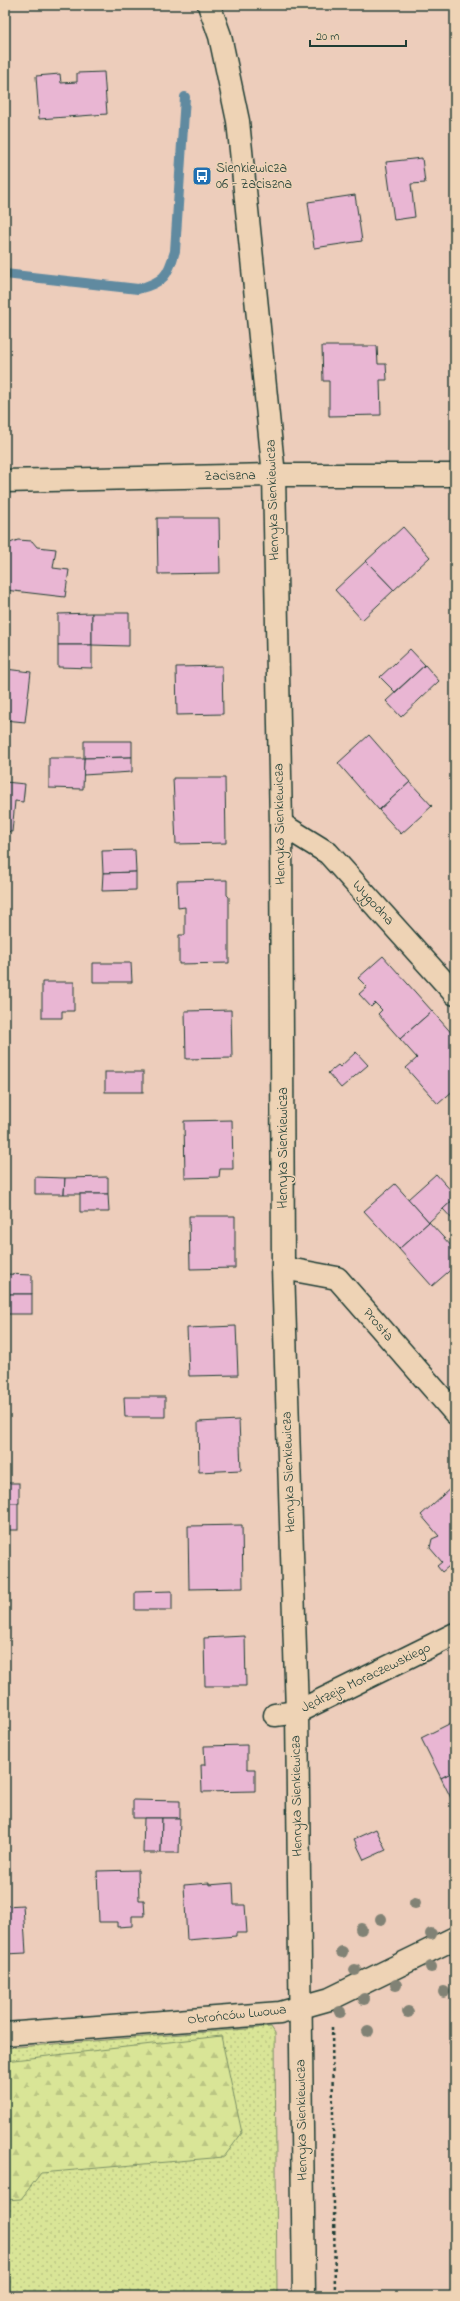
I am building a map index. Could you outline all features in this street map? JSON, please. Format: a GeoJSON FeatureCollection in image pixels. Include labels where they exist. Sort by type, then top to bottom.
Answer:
{"type":"FeatureCollection","features":[{"type":"Feature","properties":{"kind":"street","name":"Henryka Sienkiewicza"},"geometry":{"type":"LineString","coordinates":[[209,5],[220,36],[238,121],[274,474],[281,824],[283,1268],[297,1712],[304,2296]]}},
{"type":"Feature","properties":{"kind":"street","name":"Zaciszna"},"geometry":{"type":"LineString","coordinates":[[5,481],[274,474],[455,475]]}},
{"type":"Feature","properties":{"kind":"street","name":"Wygodna"},"geometry":{"type":"LineString","coordinates":[[281,824],[328,853],[455,994]]}},
{"type":"Feature","properties":{"kind":"street","name":"Prosta"},"geometry":{"type":"LineString","coordinates":[[283,1268],[337,1278],[455,1413]]}},
{"type":"Feature","properties":{"kind":"street","name":"Jędrzeja Moraczewskiego"},"geometry":{"type":"LineString","coordinates":[[275,1715],[297,1712],[455,1634]]}},
{"type":"Feature","properties":{"kind":"street","name":"Obrońców Lwowa"},"geometry":{"type":"LineString","coordinates":[[5,2034],[280,2013],[330,1999],[455,1938]]}},
{"type":"Feature","properties":{"kind":"path"},"geometry":{"type":"LineString","coordinates":[[336,2296],[332,2028],[338,2024]]}},
{"type":"Feature","properties":{"kind":"green space"},"geometry":{"type":"Polygon","coordinates":[[[271,2027],[275,2033],[277,2296],[5,2296],[5,2048],[271,2027]]]}},
{"type":"Feature","properties":{"kind":"green space"},"geometry":{"type":"Polygon","coordinates":[[[221,2036],[242,2133],[224,2157],[41,2173],[21,2199],[5,2200],[5,2061],[221,2036]]]}},
{"type":"Feature","properties":{"kind":"building"},"geometry":{"type":"Polygon","coordinates":[[[104,72],[107,114],[39,119],[36,76],[60,74],[61,83],[77,82],[77,73],[104,72]]]}},
{"type":"Feature","properties":{"kind":"building"},"geometry":{"type":"Polygon","coordinates":[[[422,158],[425,183],[411,184],[415,217],[394,220],[386,162],[422,158]]]}},
{"type":"Feature","properties":{"kind":"building"},"geometry":{"type":"Polygon","coordinates":[[[355,195],[362,241],[314,248],[308,202],[355,195]]]}},
{"type":"Feature","properties":{"kind":"building"},"geometry":{"type":"Polygon","coordinates":[[[322,346],[377,346],[378,364],[386,364],[387,380],[380,380],[381,415],[329,416],[329,381],[323,381],[322,346]]]}},
{"type":"Feature","properties":{"kind":"building"},"geometry":{"type":"Polygon","coordinates":[[[157,518],[219,518],[220,573],[158,574],[157,518]]]}},
{"type":"Feature","properties":{"kind":"building"},"geometry":{"type":"Polygon","coordinates":[[[403,527],[430,557],[394,590],[366,561],[403,527]]]}},
{"type":"Feature","properties":{"kind":"building"},"geometry":{"type":"Polygon","coordinates":[[[18,540],[32,541],[37,547],[56,549],[53,568],[69,570],[65,597],[5,590],[5,573],[10,543],[18,540]]]}},
{"type":"Feature","properties":{"kind":"building"},"geometry":{"type":"Polygon","coordinates":[[[366,561],[394,590],[362,620],[335,590],[366,561]]]}},
{"type":"Feature","properties":{"kind":"building"},"geometry":{"type":"Polygon","coordinates":[[[92,613],[92,645],[58,645],[58,614],[92,613]]]}},
{"type":"Feature","properties":{"kind":"building"},"geometry":{"type":"Polygon","coordinates":[[[92,613],[129,613],[129,646],[92,645],[92,613]]]}},
{"type":"Feature","properties":{"kind":"building"},"geometry":{"type":"Polygon","coordinates":[[[58,645],[92,645],[92,668],[58,667],[58,645]]]}},
{"type":"Feature","properties":{"kind":"building"},"geometry":{"type":"Polygon","coordinates":[[[410,649],[425,665],[395,692],[380,677],[410,649]]]}},
{"type":"Feature","properties":{"kind":"building"},"geometry":{"type":"Polygon","coordinates":[[[425,665],[439,681],[401,717],[386,701],[425,665]]]}},
{"type":"Feature","properties":{"kind":"building"},"geometry":{"type":"Polygon","coordinates":[[[222,666],[223,714],[177,715],[176,667],[222,666]]]}},
{"type":"Feature","properties":{"kind":"building"},"geometry":{"type":"Polygon","coordinates":[[[5,669],[31,672],[25,722],[5,720],[5,669]]]}},
{"type":"Feature","properties":{"kind":"building"},"geometry":{"type":"Polygon","coordinates":[[[369,735],[410,782],[379,810],[338,763],[369,735]]]}},
{"type":"Feature","properties":{"kind":"building"},"geometry":{"type":"Polygon","coordinates":[[[84,741],[132,741],[132,757],[84,758],[84,741]]]}},
{"type":"Feature","properties":{"kind":"building"},"geometry":{"type":"Polygon","coordinates":[[[132,757],[132,772],[83,775],[84,758],[132,757]]]}},
{"type":"Feature","properties":{"kind":"building"},"geometry":{"type":"Polygon","coordinates":[[[49,758],[84,758],[83,789],[49,788],[49,758]]]}},
{"type":"Feature","properties":{"kind":"building"},"geometry":{"type":"Polygon","coordinates":[[[173,778],[225,778],[226,843],[176,844],[173,778]]]}},
{"type":"Feature","properties":{"kind":"building"},"geometry":{"type":"Polygon","coordinates":[[[5,782],[25,784],[23,802],[15,801],[12,832],[5,831],[5,782]]]}},
{"type":"Feature","properties":{"kind":"building"},"geometry":{"type":"Polygon","coordinates":[[[410,782],[432,806],[401,834],[379,810],[410,782]]]}},
{"type":"Feature","properties":{"kind":"building"},"geometry":{"type":"Polygon","coordinates":[[[135,850],[136,872],[103,873],[102,851],[135,850]]]}},
{"type":"Feature","properties":{"kind":"building"},"geometry":{"type":"Polygon","coordinates":[[[136,872],[136,890],[102,891],[103,873],[136,872]]]}},
{"type":"Feature","properties":{"kind":"building"},"geometry":{"type":"Polygon","coordinates":[[[227,880],[227,895],[229,897],[229,963],[179,964],[179,935],[185,935],[185,907],[178,908],[177,881],[227,880]]]}},
{"type":"Feature","properties":{"kind":"building"},"geometry":{"type":"Polygon","coordinates":[[[383,956],[432,1011],[400,1039],[378,1014],[382,1010],[375,1003],[371,1007],[359,994],[367,987],[358,978],[383,956]]]}},
{"type":"Feature","properties":{"kind":"building"},"geometry":{"type":"Polygon","coordinates":[[[93,963],[131,963],[132,982],[93,982],[93,963]]]}},
{"type":"Feature","properties":{"kind":"building"},"geometry":{"type":"Polygon","coordinates":[[[42,982],[74,982],[74,1011],[62,1011],[62,1018],[42,1018],[42,982]]]}},
{"type":"Feature","properties":{"kind":"building"},"geometry":{"type":"Polygon","coordinates":[[[231,1010],[232,1058],[186,1059],[185,1011],[231,1010]]]}},
{"type":"Feature","properties":{"kind":"building"},"geometry":{"type":"Polygon","coordinates":[[[432,1011],[455,1037],[455,1089],[438,1104],[406,1068],[417,1058],[400,1039],[432,1011]]]}},
{"type":"Feature","properties":{"kind":"building"},"geometry":{"type":"Polygon","coordinates":[[[356,1052],[368,1065],[341,1088],[328,1073],[338,1065],[340,1067],[356,1052]]]}},
{"type":"Feature","properties":{"kind":"building"},"geometry":{"type":"Polygon","coordinates":[[[105,1072],[143,1072],[143,1092],[105,1092],[105,1072]]]}},
{"type":"Feature","properties":{"kind":"building"},"geometry":{"type":"Polygon","coordinates":[[[232,1120],[233,1169],[220,1169],[219,1177],[185,1178],[184,1121],[232,1120]]]}},
{"type":"Feature","properties":{"kind":"building"},"geometry":{"type":"Polygon","coordinates":[[[436,1174],[455,1195],[455,1198],[429,1222],[408,1199],[436,1174]]]}},
{"type":"Feature","properties":{"kind":"building"},"geometry":{"type":"Polygon","coordinates":[[[35,1177],[65,1178],[64,1194],[35,1194],[35,1177]]]}},
{"type":"Feature","properties":{"kind":"building"},"geometry":{"type":"Polygon","coordinates":[[[108,1177],[108,1194],[64,1194],[65,1178],[108,1177]]]}},
{"type":"Feature","properties":{"kind":"building"},"geometry":{"type":"Polygon","coordinates":[[[395,1184],[429,1222],[399,1249],[364,1211],[395,1184]]]}},
{"type":"Feature","properties":{"kind":"building"},"geometry":{"type":"Polygon","coordinates":[[[80,1194],[108,1194],[109,1212],[80,1212],[80,1194]]]}},
{"type":"Feature","properties":{"kind":"building"},"geometry":{"type":"Polygon","coordinates":[[[455,1198],[455,1222],[443,1209],[455,1198]]]}},
{"type":"Feature","properties":{"kind":"building"},"geometry":{"type":"Polygon","coordinates":[[[189,1216],[235,1216],[235,1268],[190,1269],[189,1216]]]}},
{"type":"Feature","properties":{"kind":"building"},"geometry":{"type":"Polygon","coordinates":[[[429,1222],[455,1250],[455,1266],[432,1286],[399,1249],[429,1222]]]}},
{"type":"Feature","properties":{"kind":"building"},"geometry":{"type":"Polygon","coordinates":[[[5,1274],[32,1275],[32,1294],[5,1294],[5,1274]]]}},
{"type":"Feature","properties":{"kind":"building"},"geometry":{"type":"Polygon","coordinates":[[[5,1294],[32,1294],[32,1314],[5,1314],[5,1294]]]}},
{"type":"Feature","properties":{"kind":"building"},"geometry":{"type":"Polygon","coordinates":[[[236,1326],[238,1375],[189,1376],[187,1328],[236,1326]]]}},
{"type":"Feature","properties":{"kind":"building"},"geometry":{"type":"Polygon","coordinates":[[[124,1397],[165,1397],[165,1417],[125,1417],[124,1397]]]}},
{"type":"Feature","properties":{"kind":"building"},"geometry":{"type":"Polygon","coordinates":[[[239,1420],[241,1470],[199,1472],[198,1422],[239,1420]]]}},
{"type":"Feature","properties":{"kind":"building"},"geometry":{"type":"Polygon","coordinates":[[[5,1483],[19,1483],[19,1503],[5,1503],[5,1483]]]}},
{"type":"Feature","properties":{"kind":"building"},"geometry":{"type":"Polygon","coordinates":[[[453,1486],[455,1488],[455,1561],[442,1572],[437,1566],[442,1562],[430,1548],[432,1539],[439,1536],[421,1515],[453,1486]]]}},
{"type":"Feature","properties":{"kind":"building"},"geometry":{"type":"Polygon","coordinates":[[[5,1503],[18,1503],[18,1530],[5,1530],[5,1503]]]}},
{"type":"Feature","properties":{"kind":"building"},"geometry":{"type":"Polygon","coordinates":[[[242,1525],[243,1588],[189,1589],[188,1526],[242,1525]]]}},
{"type":"Feature","properties":{"kind":"building"},"geometry":{"type":"Polygon","coordinates":[[[172,1591],[172,1610],[135,1610],[135,1592],[172,1591]]]}},
{"type":"Feature","properties":{"kind":"building"},"geometry":{"type":"Polygon","coordinates":[[[245,1636],[246,1686],[205,1686],[204,1638],[245,1636]]]}},
{"type":"Feature","properties":{"kind":"building"},"geometry":{"type":"Polygon","coordinates":[[[455,1721],[455,1771],[441,1778],[421,1738],[455,1721]]]}},
{"type":"Feature","properties":{"kind":"building"},"geometry":{"type":"Polygon","coordinates":[[[247,1745],[247,1769],[255,1769],[255,1791],[202,1792],[201,1765],[205,1765],[204,1746],[247,1745]]]}},
{"type":"Feature","properties":{"kind":"building"},"geometry":{"type":"Polygon","coordinates":[[[455,1771],[455,1806],[441,1778],[455,1771]]]}},
{"type":"Feature","properties":{"kind":"building"},"geometry":{"type":"Polygon","coordinates":[[[133,1800],[180,1801],[180,1818],[133,1818],[133,1800]]]}},
{"type":"Feature","properties":{"kind":"building"},"geometry":{"type":"Polygon","coordinates":[[[144,1818],[162,1818],[161,1853],[143,1853],[144,1818]]]}},
{"type":"Feature","properties":{"kind":"building"},"geometry":{"type":"Polygon","coordinates":[[[162,1818],[180,1818],[179,1853],[161,1853],[162,1818]]]}},
{"type":"Feature","properties":{"kind":"building"},"geometry":{"type":"Polygon","coordinates":[[[376,1829],[386,1850],[364,1860],[354,1839],[376,1829]]]}},
{"type":"Feature","properties":{"kind":"building"},"geometry":{"type":"Polygon","coordinates":[[[138,1870],[139,1900],[144,1900],[145,1916],[132,1916],[132,1926],[117,1927],[117,1922],[99,1922],[97,1871],[138,1870]]]}},
{"type":"Feature","properties":{"kind":"building"},"geometry":{"type":"Polygon","coordinates":[[[209,1883],[209,1885],[233,1883],[234,1905],[245,1905],[247,1933],[236,1933],[236,1936],[187,1940],[184,1885],[209,1883]]]}},
{"type":"Feature","properties":{"kind":"building"},"geometry":{"type":"Polygon","coordinates":[[[23,1905],[26,1953],[5,1954],[5,1906],[23,1905]]]}},
{"type":"Feature","properties":{"kind":"building"},"geometry":{"type":"Polygon","coordinates":[[[455,2039],[455,2052],[454,2052],[449,2042],[455,2039]]]}},
{"type":"Feature","properties":{"kind":"waterway"},"geometry":{"type":"LineString","coordinates":[[5,274],[138,289],[154,284],[164,277],[170,266],[175,251],[185,97]]}},
{"type":"Feature","properties":{"kind":"place","name":"Sienkiewicza 06 - Zaciszna"},"geometry":{"type":"Point","coordinates":[202,176]}}]}
